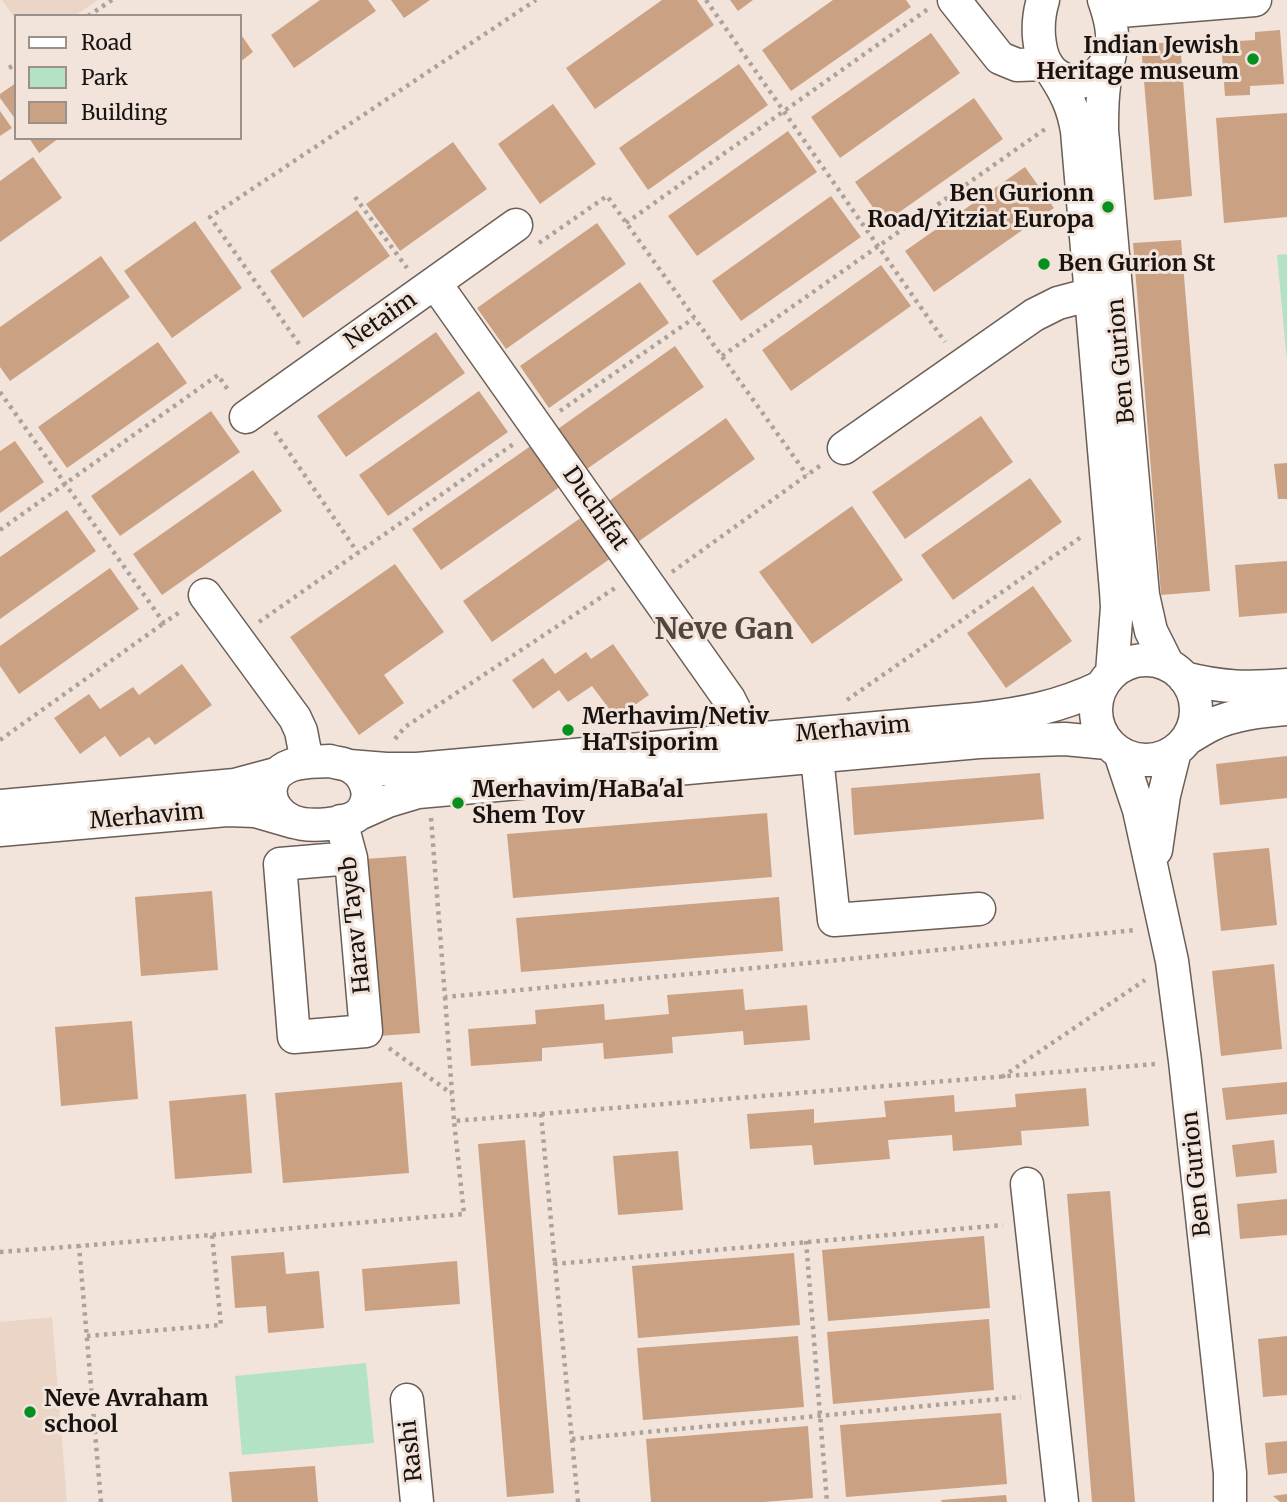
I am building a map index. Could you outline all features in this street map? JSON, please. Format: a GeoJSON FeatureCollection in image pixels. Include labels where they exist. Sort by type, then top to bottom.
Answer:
{"type":"FeatureCollection","features":[{"type":"Feature","properties":{"kind":"street","name":"Ben Gurion"},"geometry":{"type":"LineString","coordinates":[[1043,0],[1038,27],[1040,50],[1066,93],[1077,131],[1117,607],[1106,680]]}},
{"type":"Feature","properties":{"kind":"street"},"geometry":{"type":"LineString","coordinates":[[1106,6],[1255,0]]}},
{"type":"Feature","properties":{"kind":"street"},"geometry":{"type":"LineString","coordinates":[[942,4],[1000,58],[1017,65],[1050,68],[1064,80],[1077,83],[1090,79],[1103,68],[1110,54]]}},
{"type":"Feature","properties":{"kind":"street","name":"Ben Gurion"},"geometry":{"type":"LineString","coordinates":[[1106,6],[1112,35],[1101,97],[1102,130],[1137,544],[1147,614],[1158,648],[1176,672]]}},
{"type":"Feature","properties":{"kind":"street","name":"Netaim"},"geometry":{"type":"LineString","coordinates":[[252,412],[516,225]]}},
{"type":"Feature","properties":{"kind":"street","name":"Duchifat"},"geometry":{"type":"LineString","coordinates":[[429,287],[537,427],[729,699],[738,717],[744,740]]}},
{"type":"Feature","properties":{"kind":"street"},"geometry":{"type":"LineString","coordinates":[[844,448],[1034,315],[1058,303],[1092,294]]}},
{"type":"Feature","properties":{"kind":"street"},"geometry":{"type":"LineString","coordinates":[[205,595],[295,718],[301,731],[307,762]]}},
{"type":"Feature","properties":{"kind":"street"},"geometry":{"type":"LineString","coordinates":[[1287,685],[1230,687],[1205,684],[1152,660],[1139,661],[1122,666],[1106,680],[1096,704],[1096,716],[1099,729],[1114,748],[1138,760],[1152,760],[1213,724],[1232,718],[1287,709]]}},
{"type":"Feature","properties":{"kind":"street"},"geometry":{"type":"LineString","coordinates":[[1176,672],[1194,694],[1196,708],[1193,726],[1181,745]]}},
{"type":"Feature","properties":{"kind":"street","name":"Merhavim"},"geometry":{"type":"LineString","coordinates":[[349,766],[430,768],[1009,715],[1064,703],[1106,680]]}},
{"type":"Feature","properties":{"kind":"street","name":"Merhavim"},"geometry":{"type":"LineString","coordinates":[[351,817],[403,796],[429,792],[979,742],[1086,740],[1114,748]]}},
{"type":"Feature","properties":{"kind":"street","name":"Ben Gurion"},"geometry":{"type":"LineString","coordinates":[[1154,876],[1158,831],[1168,776],[1181,745]]}},
{"type":"Feature","properties":{"kind":"street","name":"Ben Gurion"},"geometry":{"type":"LineString","coordinates":[[1114,748],[1139,810],[1172,961],[1233,1492]]}},
{"type":"Feature","properties":{"kind":"street"},"geometry":{"type":"LineString","coordinates":[[817,757],[834,920],[979,909]]}},
{"type":"Feature","properties":{"kind":"street"},"geometry":{"type":"LineString","coordinates":[[330,761],[349,766],[360,774],[367,786],[368,800],[351,817],[330,824],[293,822],[279,813],[271,801],[270,786],[276,774],[290,765],[330,761]]}},
{"type":"Feature","properties":{"kind":"street","name":"Merhavim"},"geometry":{"type":"LineString","coordinates":[[0,806],[235,785],[276,774]]}},
{"type":"Feature","properties":{"kind":"street","name":"Merhavim"},"geometry":{"type":"LineString","coordinates":[[0,830],[227,810],[255,811],[293,822]]}},
{"type":"Feature","properties":{"kind":"street","name":"Harav Tayeb"},"geometry":{"type":"LineString","coordinates":[[351,817],[351,858],[366,1031]]}},
{"type":"Feature","properties":{"kind":"street"},"geometry":{"type":"LineString","coordinates":[[351,858],[280,864],[294,1037],[366,1031]]}},
{"type":"Feature","properties":{"kind":"street"},"geometry":{"type":"LineString","coordinates":[[1027,1184],[1062,1502]]}},
{"type":"Feature","properties":{"kind":"street","name":"Rashi"},"geometry":{"type":"LineString","coordinates":[[407,1400],[417,1502]]}},
{"type":"Feature","properties":{"kind":"path"},"geometry":{"type":"LineString","coordinates":[[91,14],[112,0]]}},
{"type":"Feature","properties":{"kind":"path"},"geometry":{"type":"LineString","coordinates":[[315,368],[210,216],[536,0]]}},
{"type":"Feature","properties":{"kind":"path"},"geometry":{"type":"LineString","coordinates":[[706,0],[961,366]]}},
{"type":"Feature","properties":{"kind":"path"},"geometry":{"type":"LineString","coordinates":[[626,223],[942,4]]}},
{"type":"Feature","properties":{"kind":"path"},"geometry":{"type":"LineString","coordinates":[[9,68],[14,65]]}},
{"type":"Feature","properties":{"kind":"path"},"geometry":{"type":"LineString","coordinates":[[722,356],[1073,110]]}},
{"type":"Feature","properties":{"kind":"path"},"geometry":{"type":"LineString","coordinates":[[516,225],[531,250],[607,195],[807,475]]}},
{"type":"Feature","properties":{"kind":"path"},"geometry":{"type":"LineString","coordinates":[[355,197],[429,287]]}},
{"type":"Feature","properties":{"kind":"path"},"geometry":{"type":"LineString","coordinates":[[236,638],[694,318]]}},
{"type":"Feature","properties":{"kind":"path"},"geometry":{"type":"LineString","coordinates":[[0,530],[218,375]]}},
{"type":"Feature","properties":{"kind":"path"},"geometry":{"type":"LineString","coordinates":[[0,392],[164,623]]}},
{"type":"Feature","properties":{"kind":"path"},"geometry":{"type":"LineString","coordinates":[[252,412],[358,553]]}},
{"type":"Feature","properties":{"kind":"path"},"geometry":{"type":"LineString","coordinates":[[386,769],[394,741],[405,727],[645,580],[844,448]]}},
{"type":"Feature","properties":{"kind":"path"},"geometry":{"type":"LineString","coordinates":[[841,704],[1110,516]]}},
{"type":"Feature","properties":{"kind":"path"},"geometry":{"type":"LineString","coordinates":[[0,740],[205,595]]}},
{"type":"Feature","properties":{"kind":"path"},"geometry":{"type":"LineString","coordinates":[[0,1252],[464,1214],[454,1121],[429,792]]}},
{"type":"Feature","properties":{"kind":"path"},"geometry":{"type":"LineString","coordinates":[[445,997],[1165,927]]}},
{"type":"Feature","properties":{"kind":"path"},"geometry":{"type":"LineString","coordinates":[[1002,1077],[1172,961]]}},
{"type":"Feature","properties":{"kind":"path"},"geometry":{"type":"LineString","coordinates":[[366,1031],[452,1094]]}},
{"type":"Feature","properties":{"kind":"path"},"geometry":{"type":"LineString","coordinates":[[454,1121],[1185,1061]]}},
{"type":"Feature","properties":{"kind":"path"},"geometry":{"type":"LineString","coordinates":[[541,1114],[578,1502]]}},
{"type":"Feature","properties":{"kind":"path"},"geometry":{"type":"LineString","coordinates":[[555,1264],[1032,1222]]}},
{"type":"Feature","properties":{"kind":"path"},"geometry":{"type":"LineString","coordinates":[[87,1336],[221,1325],[212,1235]]}},
{"type":"Feature","properties":{"kind":"path"},"geometry":{"type":"LineString","coordinates":[[806,1241],[827,1502]]}},
{"type":"Feature","properties":{"kind":"path"},"geometry":{"type":"LineString","coordinates":[[79,1246],[101,1502]]}},
{"type":"Feature","properties":{"kind":"path"},"geometry":{"type":"LineString","coordinates":[[572,1439],[1051,1394]]}},
{"type":"Feature","properties":{"kind":"shaded area"},"geometry":{"type":"Polygon","coordinates":[[[2,0],[98,0],[77,14],[14,14],[14,17],[2,0]]]}},
{"type":"Feature","properties":{"kind":"shaded area","name":"Neve Avraham school"},"geometry":{"type":"Polygon","coordinates":[[[52,1317],[67,1502],[0,1502],[0,1322],[52,1317]]]}},
{"type":"Feature","properties":{"kind":"green space"},"geometry":{"type":"Polygon","coordinates":[[[1287,254],[1287,362],[1277,255],[1287,254]]]}},
{"type":"Feature","properties":{"kind":"green space"},"geometry":{"type":"Polygon","coordinates":[[[366,1363],[374,1443],[242,1455],[235,1376],[366,1363]]]}},
{"type":"Feature","properties":{"kind":"building"},"geometry":{"type":"Polygon","coordinates":[[[320,0],[368,0],[376,11],[294,68],[271,35],[320,0]]]}},
{"type":"Feature","properties":{"kind":"building"},"geometry":{"type":"Polygon","coordinates":[[[391,0],[430,0],[404,18],[391,0]]]}},
{"type":"Feature","properties":{"kind":"building"},"geometry":{"type":"Polygon","coordinates":[[[662,0],[697,0],[714,25],[595,109],[566,68],[662,0]]]}},
{"type":"Feature","properties":{"kind":"building"},"geometry":{"type":"Polygon","coordinates":[[[730,0],[753,0],[738,11],[730,0]]]}},
{"type":"Feature","properties":{"kind":"building"},"geometry":{"type":"Polygon","coordinates":[[[833,0],[906,0],[911,7],[791,91],[762,50],[833,0]]]}},
{"type":"Feature","properties":{"kind":"building"},"geometry":{"type":"Polygon","coordinates":[[[1280,30],[1284,84],[1250,86],[1250,95],[1225,96],[1221,42],[1255,40],[1255,32],[1280,30]]]}},
{"type":"Feature","properties":{"kind":"building"},"geometry":{"type":"Polygon","coordinates":[[[931,33],[960,73],[840,158],[811,117],[931,33]]]}},
{"type":"Feature","properties":{"kind":"building"},"geometry":{"type":"Polygon","coordinates":[[[242,36],[253,52],[242,60],[242,36]]]}},
{"type":"Feature","properties":{"kind":"building"},"geometry":{"type":"Polygon","coordinates":[[[1180,41],[1192,196],[1154,200],[1141,45],[1180,41]]]}},
{"type":"Feature","properties":{"kind":"building"},"geometry":{"type":"Polygon","coordinates":[[[739,64],[768,105],[648,190],[619,148],[739,64]]]}},
{"type":"Feature","properties":{"kind":"building"},"geometry":{"type":"Polygon","coordinates":[[[14,84],[14,117],[0,98],[0,94],[14,84]]]}},
{"type":"Feature","properties":{"kind":"building"},"geometry":{"type":"Polygon","coordinates":[[[974,98],[1003,139],[884,223],[855,182],[974,98]]]}},
{"type":"Feature","properties":{"kind":"building"},"geometry":{"type":"Polygon","coordinates":[[[553,104],[596,164],[540,204],[498,144],[553,104]]]}},
{"type":"Feature","properties":{"kind":"building"},"geometry":{"type":"Polygon","coordinates":[[[0,111],[12,128],[0,136],[0,111]]]}},
{"type":"Feature","properties":{"kind":"building"},"geometry":{"type":"Polygon","coordinates":[[[1287,113],[1287,217],[1224,223],[1216,118],[1287,113]]]}},
{"type":"Feature","properties":{"kind":"building"},"geometry":{"type":"Polygon","coordinates":[[[788,131],[817,172],[697,256],[668,216],[788,131]]]}},
{"type":"Feature","properties":{"kind":"building"},"geometry":{"type":"Polygon","coordinates":[[[30,140],[56,140],[39,153],[30,140]]]}},
{"type":"Feature","properties":{"kind":"building"},"geometry":{"type":"Polygon","coordinates":[[[453,142],[487,189],[400,251],[366,204],[453,142]]]}},
{"type":"Feature","properties":{"kind":"building"},"geometry":{"type":"Polygon","coordinates":[[[33,157],[62,198],[0,242],[0,181],[33,157]]]}},
{"type":"Feature","properties":{"kind":"building"},"geometry":{"type":"Polygon","coordinates":[[[1025,167],[1054,208],[934,292],[905,251],[1025,167]]]}},
{"type":"Feature","properties":{"kind":"building"},"geometry":{"type":"Polygon","coordinates":[[[831,196],[861,237],[741,321],[712,281],[831,196]]]}},
{"type":"Feature","properties":{"kind":"building"},"geometry":{"type":"Polygon","coordinates":[[[357,210],[390,256],[303,318],[270,271],[357,210]]]}},
{"type":"Feature","properties":{"kind":"building"},"geometry":{"type":"Polygon","coordinates":[[[195,221],[242,288],[172,338],[124,271],[195,221]]]}},
{"type":"Feature","properties":{"kind":"building"},"geometry":{"type":"Polygon","coordinates":[[[597,223],[626,264],[506,349],[477,308],[597,223]]]}},
{"type":"Feature","properties":{"kind":"building"},"geometry":{"type":"Polygon","coordinates":[[[1181,240],[1210,591],[1161,595],[1133,243],[1181,240]]]}},
{"type":"Feature","properties":{"kind":"building"},"geometry":{"type":"Polygon","coordinates":[[[101,256],[130,297],[10,381],[0,367],[0,327],[101,256]]]}},
{"type":"Feature","properties":{"kind":"building"},"geometry":{"type":"Polygon","coordinates":[[[881,265],[911,306],[791,391],[762,350],[881,265]]]}},
{"type":"Feature","properties":{"kind":"building"},"geometry":{"type":"Polygon","coordinates":[[[640,282],[669,323],[549,408],[520,366],[640,282]]]}},
{"type":"Feature","properties":{"kind":"building"},"geometry":{"type":"Polygon","coordinates":[[[436,332],[465,373],[346,457],[317,416],[436,332]]]}},
{"type":"Feature","properties":{"kind":"building"},"geometry":{"type":"Polygon","coordinates":[[[158,342],[187,383],[67,468],[38,427],[158,342]]]}},
{"type":"Feature","properties":{"kind":"building"},"geometry":{"type":"Polygon","coordinates":[[[675,346],[704,387],[584,471],[555,431],[675,346]]]}},
{"type":"Feature","properties":{"kind":"building"},"geometry":{"type":"Polygon","coordinates":[[[479,391],[508,432],[388,516],[359,475],[479,391]]]}},
{"type":"Feature","properties":{"kind":"building"},"geometry":{"type":"Polygon","coordinates":[[[211,411],[240,452],[120,536],[91,496],[211,411]]]}},
{"type":"Feature","properties":{"kind":"building"},"geometry":{"type":"Polygon","coordinates":[[[981,416],[1013,462],[905,539],[872,492],[981,416]]]}},
{"type":"Feature","properties":{"kind":"building"},"geometry":{"type":"Polygon","coordinates":[[[726,418],[755,459],[635,544],[606,503],[726,418]]]}},
{"type":"Feature","properties":{"kind":"building"},"geometry":{"type":"Polygon","coordinates":[[[15,441],[44,482],[0,513],[0,451],[15,441]]]}},
{"type":"Feature","properties":{"kind":"building"},"geometry":{"type":"Polygon","coordinates":[[[532,445],[561,486],[441,570],[412,529],[532,445]]]}},
{"type":"Feature","properties":{"kind":"building"},"geometry":{"type":"Polygon","coordinates":[[[1287,463],[1287,499],[1278,499],[1274,464],[1287,463]]]}},
{"type":"Feature","properties":{"kind":"building"},"geometry":{"type":"Polygon","coordinates":[[[253,470],[282,511],[162,595],[133,554],[253,470]]]}},
{"type":"Feature","properties":{"kind":"building"},"geometry":{"type":"Polygon","coordinates":[[[1030,478],[1062,522],[953,600],[921,555],[1030,478]]]}},
{"type":"Feature","properties":{"kind":"building"},"geometry":{"type":"Polygon","coordinates":[[[852,506],[903,580],[812,644],[759,572],[852,506]]]}},
{"type":"Feature","properties":{"kind":"building"},"geometry":{"type":"Polygon","coordinates":[[[67,510],[96,551],[0,619],[0,557],[67,510]]]}},
{"type":"Feature","properties":{"kind":"building"},"geometry":{"type":"Polygon","coordinates":[[[582,517],[611,558],[492,642],[463,601],[582,517]]]}},
{"type":"Feature","properties":{"kind":"building"},"geometry":{"type":"Polygon","coordinates":[[[1287,561],[1287,613],[1239,617],[1235,565],[1287,561]]]}},
{"type":"Feature","properties":{"kind":"building"},"geometry":{"type":"Polygon","coordinates":[[[395,564],[444,632],[384,675],[404,703],[359,735],[290,637],[395,564]]]}},
{"type":"Feature","properties":{"kind":"building"},"geometry":{"type":"Polygon","coordinates":[[[110,568],[139,609],[19,694],[0,666],[0,646],[110,568]]]}},
{"type":"Feature","properties":{"kind":"building"},"geometry":{"type":"Polygon","coordinates":[[[1033,586],[1072,641],[1006,688],[967,633],[1033,586]]]}},
{"type":"Feature","properties":{"kind":"building"},"geometry":{"type":"Polygon","coordinates":[[[613,644],[649,695],[616,718],[592,686],[568,702],[559,690],[533,709],[512,680],[543,658],[555,674],[586,652],[591,659],[613,644]]]}},
{"type":"Feature","properties":{"kind":"building"},"geometry":{"type":"Polygon","coordinates":[[[182,664],[212,705],[155,745],[149,737],[120,757],[105,736],[80,754],[54,718],[89,694],[100,709],[133,687],[139,695],[182,664]]]}},
{"type":"Feature","properties":{"kind":"building"},"geometry":{"type":"Polygon","coordinates":[[[1287,756],[1287,798],[1220,805],[1216,764],[1287,756]]]}},
{"type":"Feature","properties":{"kind":"building"},"geometry":{"type":"Polygon","coordinates":[[[1040,773],[1044,819],[854,835],[851,788],[1040,773]]]}},
{"type":"Feature","properties":{"kind":"building"},"geometry":{"type":"Polygon","coordinates":[[[767,813],[772,877],[513,898],[507,834],[767,813]]]}},
{"type":"Feature","properties":{"kind":"building"},"geometry":{"type":"Polygon","coordinates":[[[1269,848],[1277,925],[1221,931],[1213,853],[1269,848]]]}},
{"type":"Feature","properties":{"kind":"building"},"geometry":{"type":"Polygon","coordinates":[[[406,856],[420,1033],[379,1036],[365,859],[406,856]]]}},
{"type":"Feature","properties":{"kind":"building"},"geometry":{"type":"Polygon","coordinates":[[[212,891],[218,970],[141,976],[135,897],[212,891]]]}},
{"type":"Feature","properties":{"kind":"building"},"geometry":{"type":"Polygon","coordinates":[[[779,897],[783,951],[521,972],[516,918],[779,897]]]}},
{"type":"Feature","properties":{"kind":"building"},"geometry":{"type":"Polygon","coordinates":[[[1274,964],[1282,1049],[1221,1056],[1212,971],[1274,964]]]}},
{"type":"Feature","properties":{"kind":"building"},"geometry":{"type":"Polygon","coordinates":[[[743,989],[745,1010],[807,1005],[810,1040],[744,1045],[743,1031],[672,1037],[673,1053],[604,1059],[603,1043],[542,1048],[542,1061],[471,1066],[468,1029],[536,1024],[535,1010],[604,1004],[605,1020],[669,1014],[667,995],[743,989]]]}},
{"type":"Feature","properties":{"kind":"building"},"geometry":{"type":"Polygon","coordinates":[[[132,1021],[138,1099],[61,1106],[55,1027],[132,1021]]]}},
{"type":"Feature","properties":{"kind":"building"},"geometry":{"type":"Polygon","coordinates":[[[402,1082],[409,1173],[283,1183],[275,1093],[402,1082]]]}},
{"type":"Feature","properties":{"kind":"building"},"geometry":{"type":"Polygon","coordinates":[[[1287,1082],[1287,1114],[1226,1120],[1222,1088],[1287,1082]]]}},
{"type":"Feature","properties":{"kind":"building"},"geometry":{"type":"Polygon","coordinates":[[[1086,1088],[1089,1126],[1021,1131],[1022,1145],[953,1151],[952,1135],[888,1140],[890,1159],[814,1165],[812,1145],[750,1149],[747,1114],[814,1109],[814,1123],[886,1117],[884,1101],[954,1095],[955,1112],[1016,1107],[1015,1094],[1086,1088]]]}},
{"type":"Feature","properties":{"kind":"building"},"geometry":{"type":"Polygon","coordinates":[[[246,1094],[252,1173],[175,1179],[169,1101],[246,1094]]]}},
{"type":"Feature","properties":{"kind":"building"},"geometry":{"type":"Polygon","coordinates":[[[525,1140],[554,1493],[507,1497],[478,1144],[525,1140]]]}},
{"type":"Feature","properties":{"kind":"building"},"geometry":{"type":"Polygon","coordinates":[[[1274,1140],[1277,1173],[1236,1177],[1232,1145],[1274,1140]]]}},
{"type":"Feature","properties":{"kind":"building"},"geometry":{"type":"Polygon","coordinates":[[[678,1151],[683,1210],[618,1215],[613,1156],[678,1151]]]}},
{"type":"Feature","properties":{"kind":"building"},"geometry":{"type":"Polygon","coordinates":[[[1110,1191],[1135,1502],[1092,1502],[1067,1194],[1110,1191]]]}},
{"type":"Feature","properties":{"kind":"building"},"geometry":{"type":"Polygon","coordinates":[[[1287,1199],[1287,1235],[1240,1239],[1237,1204],[1287,1199]]]}},
{"type":"Feature","properties":{"kind":"building"},"geometry":{"type":"Polygon","coordinates":[[[984,1236],[990,1308],[828,1321],[822,1250],[984,1236]]]}},
{"type":"Feature","properties":{"kind":"building"},"geometry":{"type":"Polygon","coordinates":[[[284,1252],[286,1274],[319,1271],[324,1328],[268,1333],[266,1306],[235,1308],[231,1256],[284,1252]]]}},
{"type":"Feature","properties":{"kind":"building"},"geometry":{"type":"Polygon","coordinates":[[[794,1253],[800,1325],[638,1338],[632,1266],[794,1253]]]}},
{"type":"Feature","properties":{"kind":"building"},"geometry":{"type":"Polygon","coordinates":[[[457,1261],[460,1304],[365,1311],[362,1269],[457,1261]]]}},
{"type":"Feature","properties":{"kind":"building"},"geometry":{"type":"Polygon","coordinates":[[[989,1319],[994,1390],[833,1404],[827,1332],[989,1319]]]}},
{"type":"Feature","properties":{"kind":"building"},"geometry":{"type":"Polygon","coordinates":[[[798,1336],[804,1407],[643,1420],[637,1348],[798,1336]]]}},
{"type":"Feature","properties":{"kind":"building"},"geometry":{"type":"Polygon","coordinates":[[[1287,1336],[1287,1395],[1263,1397],[1258,1339],[1287,1336]]]}},
{"type":"Feature","properties":{"kind":"building"},"geometry":{"type":"Polygon","coordinates":[[[1001,1413],[1007,1484],[846,1497],[840,1425],[1001,1413]]]}},
{"type":"Feature","properties":{"kind":"building"},"geometry":{"type":"Polygon","coordinates":[[[808,1426],[813,1498],[764,1502],[651,1502],[646,1439],[808,1426]]]}},
{"type":"Feature","properties":{"kind":"building"},"geometry":{"type":"Polygon","coordinates":[[[1287,1441],[1287,1473],[1268,1475],[1265,1443],[1287,1441]]]}},
{"type":"Feature","properties":{"kind":"building"},"geometry":{"type":"Polygon","coordinates":[[[315,1466],[318,1502],[232,1502],[229,1472],[315,1466]]]}},
{"type":"Feature","properties":{"kind":"building"},"geometry":{"type":"Polygon","coordinates":[[[1287,1494],[1287,1502],[1280,1502],[1273,1496],[1287,1494]]]}},
{"type":"Feature","properties":{"kind":"building"},"geometry":{"type":"Polygon","coordinates":[[[1006,1495],[1007,1502],[941,1500],[1006,1495]]]}},
{"type":"Feature","properties":{"kind":"place","name":"Indian Jewish Heritage museum"},"geometry":{"type":"Point","coordinates":[1253,59]}},
{"type":"Feature","properties":{"kind":"place","name":"Ben Gurionn Road/Yitziat Europa"},"geometry":{"type":"Point","coordinates":[1108,207]}},
{"type":"Feature","properties":{"kind":"place","name":"Ben Gurion St"},"geometry":{"type":"Point","coordinates":[1044,264]}},
{"type":"Feature","properties":{"kind":"place","name":"Merhavim/Netiv HaTsiporim"},"geometry":{"type":"Point","coordinates":[568,730]}},
{"type":"Feature","properties":{"kind":"place","name":"Merhavim/HaBa'al Shem Tov"},"geometry":{"type":"Point","coordinates":[458,803]}},
{"type":"Feature","properties":{"kind":"place","name":"Neve Avraham school"},"geometry":{"type":"Point","coordinates":[30,1412]}},
{"type":"Feature","properties":{"kind":"district","name":"Neve Gan"},"geometry":{"type":"Point","coordinates":[724,631]}}]}
